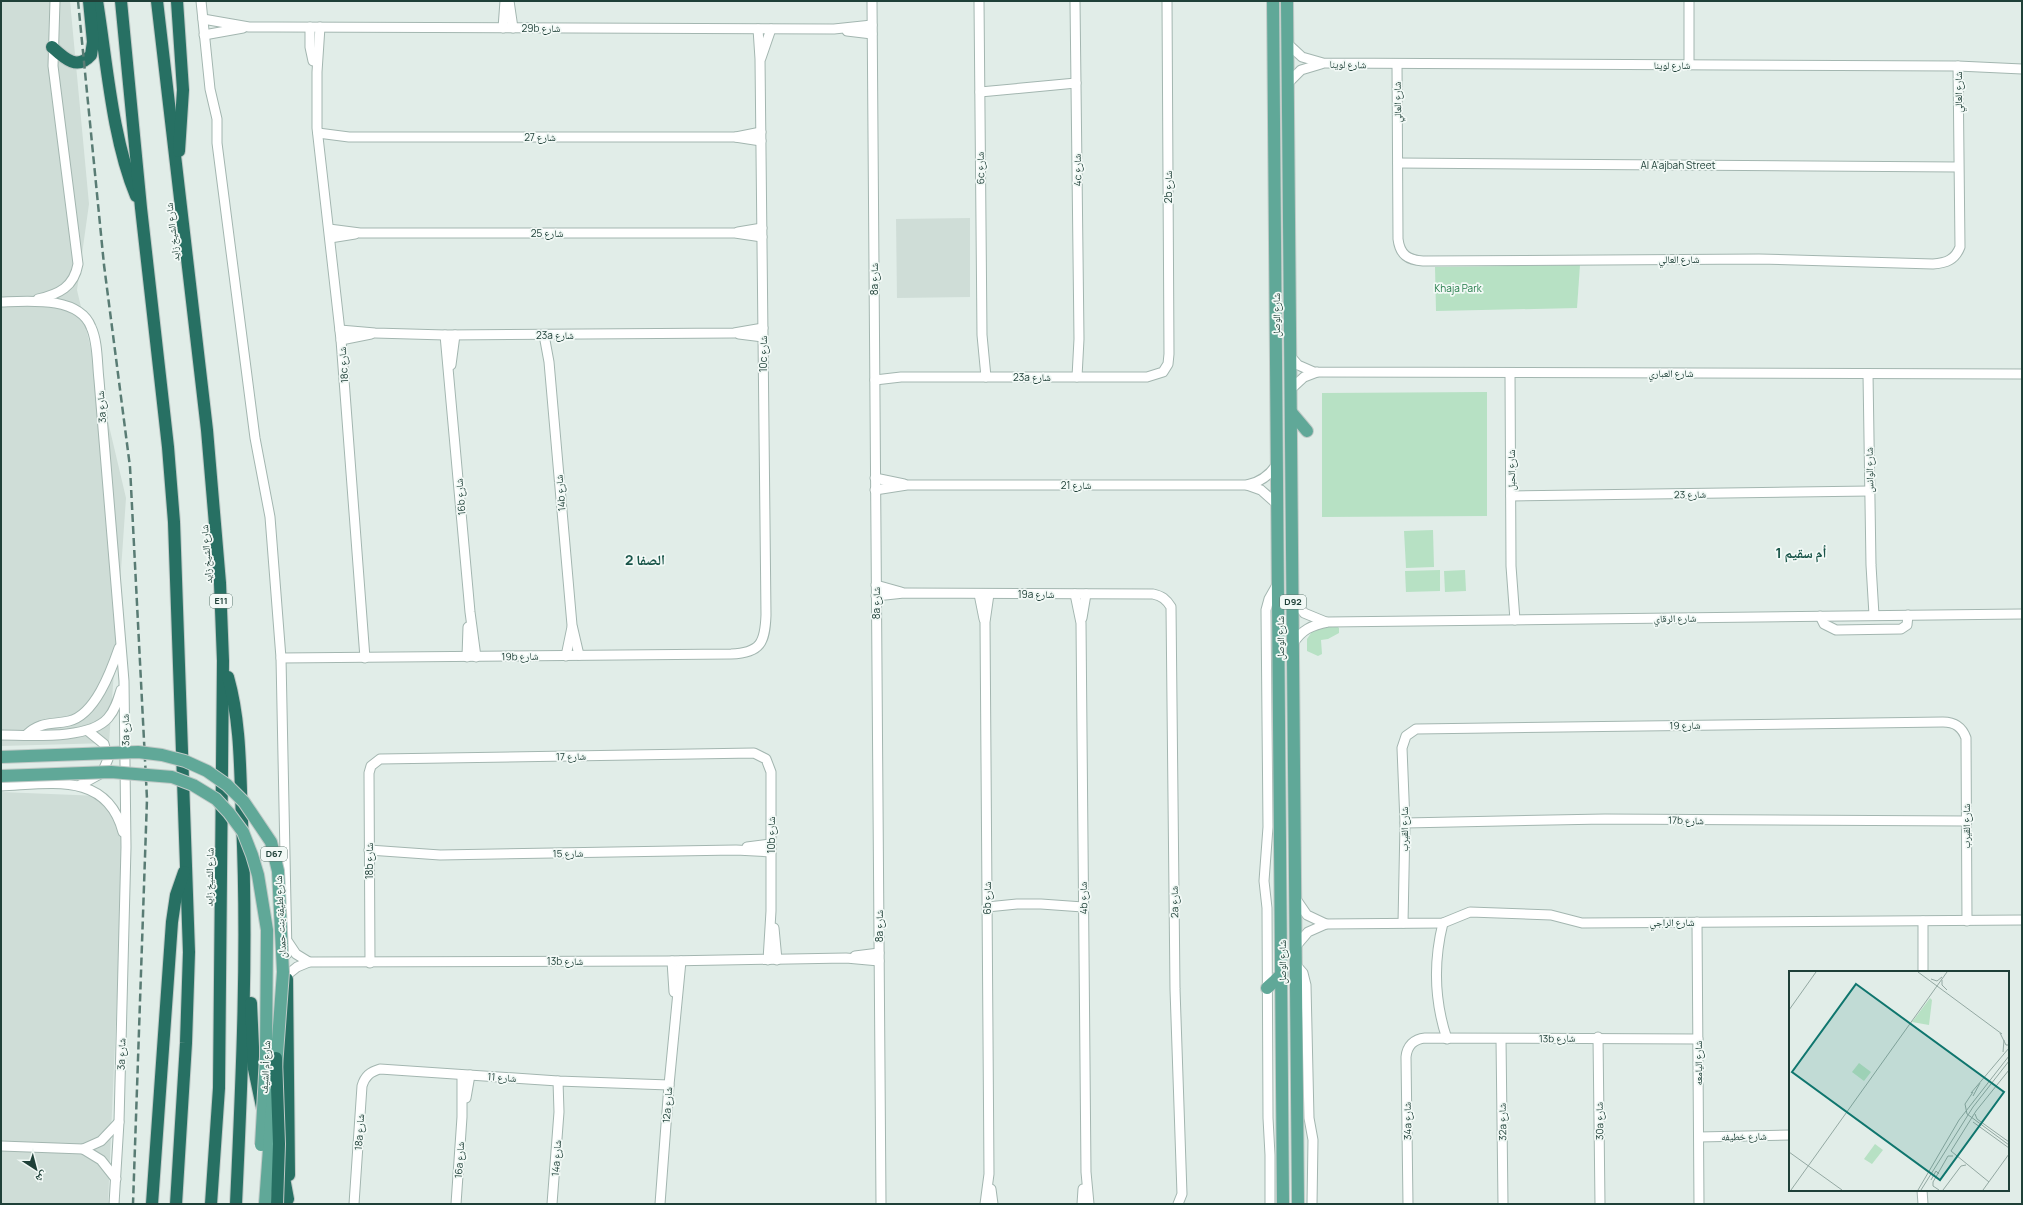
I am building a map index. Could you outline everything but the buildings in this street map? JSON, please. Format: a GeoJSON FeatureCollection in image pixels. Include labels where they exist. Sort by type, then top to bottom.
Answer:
{"type":"FeatureCollection","features":[{"type":"Feature","properties":{"kind":"highway"},"geometry":{"type":"LineString","coordinates":[[52,47],[68,61],[74,63],[81,62],[91,55],[93,42],[89,1]]}},
{"type":"Feature","properties":{"kind":"highway"},"geometry":{"type":"LineString","coordinates":[[97,1],[121,151],[141,208]]}},
{"type":"Feature","properties":{"kind":"highway","name":"شارع الشيخ زايد"},"geometry":{"type":"LineString","coordinates":[[122,1],[141,208],[172,484],[189,952],[186,1043],[176,1204]]}},
{"type":"Feature","properties":{"kind":"highway","name":"شارع الشيخ زايد"},"geometry":{"type":"LineString","coordinates":[[157,1],[213,488],[223,661],[220,1088],[211,1204]]}},
{"type":"Feature","properties":{"kind":"highway"},"geometry":{"type":"LineString","coordinates":[[176,168],[181,140],[183,90],[177,1]]}},
{"type":"Feature","properties":{"kind":"highway"},"geometry":{"type":"LineString","coordinates":[[223,661],[233,699],[238,737],[245,872],[246,962],[236,1204]]}},
{"type":"Feature","properties":{"kind":"highway"},"geometry":{"type":"LineString","coordinates":[[152,1204],[156,1128],[172,922],[176,895],[186,865]]}},
{"type":"Feature","properties":{"kind":"highway"},"geometry":{"type":"LineString","coordinates":[[246,962],[251,995],[256,1084],[264,1116],[280,1158],[285,1202]]}},
{"type":"Feature","properties":{"kind":"highway"},"geometry":{"type":"LineString","coordinates":[[285,1202],[287,975]]}},
{"type":"Feature","properties":{"kind":"highway"},"geometry":{"type":"LineString","coordinates":[[276,1058],[278,1144],[285,1202]]}},
{"type":"Feature","properties":{"kind":"main road","name":"شارع الوصل"},"geometry":{"type":"LineString","coordinates":[[1273,1],[1283,1204]]}},
{"type":"Feature","properties":{"kind":"main road","name":"شارع الوصل"},"geometry":{"type":"LineString","coordinates":[[1288,1],[1298,1204]]}},
{"type":"Feature","properties":{"kind":"main road"},"geometry":{"type":"LineString","coordinates":[[1264,35],[1274,48]]}},
{"type":"Feature","properties":{"kind":"main road"},"geometry":{"type":"LineString","coordinates":[[1274,113],[1281,108],[1288,113]]}},
{"type":"Feature","properties":{"kind":"main road"},"geometry":{"type":"LineString","coordinates":[[1291,412],[1307,431]]}},
{"type":"Feature","properties":{"kind":"main road","name":"شارع لطيفة بنت حمدان"},"geometry":{"type":"LineString","coordinates":[[1,756],[138,752],[162,755],[185,761],[207,771],[226,785],[244,802],[271,842],[278,871],[283,972],[276,1058]]}},
{"type":"Feature","properties":{"kind":"main road","name":"شارع لطيفة بنت حمدان"},"geometry":{"type":"LineString","coordinates":[[1,776],[111,772],[172,778],[194,785],[216,799],[243,832],[258,875],[267,930]]}},
{"type":"Feature","properties":{"kind":"main road","name":"شارع أم الشيف"},"geometry":{"type":"LineString","coordinates":[[257,1204],[266,1057],[267,930]]}},
{"type":"Feature","properties":{"kind":"main road"},"geometry":{"type":"LineString","coordinates":[[1267,988],[1282,974]]}},
{"type":"Feature","properties":{"kind":"main road","name":"D67"},"geometry":{"type":"LineString","coordinates":[[265,1204],[276,1058]]}},
{"type":"Feature","properties":{"kind":"street"},"geometry":{"type":"LineString","coordinates":[[1,302],[31,301],[53,296],[64,290],[75,276],[78,264],[54,80],[52,47],[55,1]]}},
{"type":"Feature","properties":{"kind":"street"},"geometry":{"type":"LineString","coordinates":[[201,1],[210,89],[217,119],[217,143],[255,438],[270,516],[281,658],[288,941],[287,975]]}},
{"type":"Feature","properties":{"kind":"street"},"geometry":{"type":"LineString","coordinates":[[503,28],[505,1]]}},
{"type":"Feature","properties":{"kind":"street"},"geometry":{"type":"LineString","coordinates":[[509,1],[513,28]]}},
{"type":"Feature","properties":{"kind":"street","name":"8a شارع"},"geometry":{"type":"LineString","coordinates":[[872,1],[881,1204]]}},
{"type":"Feature","properties":{"kind":"street","name":"6c شارع"},"geometry":{"type":"LineString","coordinates":[[979,1],[982,377]]}},
{"type":"Feature","properties":{"kind":"street","name":"4c شارع"},"geometry":{"type":"LineString","coordinates":[[1075,1],[1078,339],[1080,377]]}},
{"type":"Feature","properties":{"kind":"street","name":"2b شارع"},"geometry":{"type":"LineString","coordinates":[[1163,372],[1168,364],[1169,354],[1167,1]]}},
{"type":"Feature","properties":{"kind":"street"},"geometry":{"type":"LineString","coordinates":[[1688,1],[1689,64]]}},
{"type":"Feature","properties":{"kind":"street","name":"29b شارع"},"geometry":{"type":"LineString","coordinates":[[203,18],[249,27]]}},
{"type":"Feature","properties":{"kind":"street","name":"29b شارع"},"geometry":{"type":"LineString","coordinates":[[204,35],[249,27],[872,30]]}},
{"type":"Feature","properties":{"kind":"street","name":"18c شارع"},"geometry":{"type":"LineString","coordinates":[[310,27],[310,46],[316,72]]}},
{"type":"Feature","properties":{"kind":"street","name":"18c شارع"},"geometry":{"type":"LineString","coordinates":[[320,27],[316,72],[318,138],[341,340],[365,658]]}},
{"type":"Feature","properties":{"kind":"street","name":"10c شارع"},"geometry":{"type":"LineString","coordinates":[[758,29],[760,59],[766,615],[765,633],[758,647]]}},
{"type":"Feature","properties":{"kind":"street","name":"10c شارع"},"geometry":{"type":"LineString","coordinates":[[760,59],[771,29]]}},
{"type":"Feature","properties":{"kind":"street","name":"شارع لوينا"},"geometry":{"type":"LineString","coordinates":[[1288,44],[1302,57],[1323,63],[1958,66],[2022,69]]}},
{"type":"Feature","properties":{"kind":"street","name":"شارع لوينا"},"geometry":{"type":"LineString","coordinates":[[1288,83],[1301,70],[1323,63]]}},
{"type":"Feature","properties":{"kind":"street","name":"شارع العالي"},"geometry":{"type":"LineString","coordinates":[[1397,64],[1399,247],[1401,253],[1407,258],[1423,260],[1759,259],[1942,264],[1952,259],[1960,247],[1958,66]]}},
{"type":"Feature","properties":{"kind":"street"},"geometry":{"type":"LineString","coordinates":[[980,87],[1076,87]]}},
{"type":"Feature","properties":{"kind":"street","name":"شارع 27"},"geometry":{"type":"LineString","coordinates":[[318,138],[761,137]]}},
{"type":"Feature","properties":{"kind":"street","name":"Al A’ajbah Street"},"geometry":{"type":"LineString","coordinates":[[1398,163],[1958,167]]}},
{"type":"Feature","properties":{"kind":"street","name":"شارع 25"},"geometry":{"type":"LineString","coordinates":[[329,234],[762,232]]}},
{"type":"Feature","properties":{"kind":"street","name":"3a شارع"},"geometry":{"type":"LineString","coordinates":[[31,301],[72,308],[86,319],[94,334],[101,396],[124,681],[126,847],[119,1122],[114,1204]]}},
{"type":"Feature","properties":{"kind":"street","name":"23a شارع"},"geometry":{"type":"LineString","coordinates":[[340,330],[375,333],[445,335],[763,333]]}},
{"type":"Feature","properties":{"kind":"street","name":"23a شارع"},"geometry":{"type":"LineString","coordinates":[[341,340],[375,333]]}},
{"type":"Feature","properties":{"kind":"street","name":"16b شارع"},"geometry":{"type":"LineString","coordinates":[[445,335],[446,364],[450,382]]}},
{"type":"Feature","properties":{"kind":"street","name":"16b شارع"},"geometry":{"type":"LineString","coordinates":[[455,335],[451,354],[450,382],[470,612],[472,657]]}},
{"type":"Feature","properties":{"kind":"street","name":"14b شارع"},"geometry":{"type":"LineString","coordinates":[[549,335],[548,360],[572,626],[579,656]]}},
{"type":"Feature","properties":{"kind":"street","name":"شارع العباري"},"geometry":{"type":"LineString","coordinates":[[1291,356],[1303,368],[1320,372],[2022,374]]}},
{"type":"Feature","properties":{"kind":"street","name":"23a شارع"},"geometry":{"type":"LineString","coordinates":[[875,376],[1147,377],[1163,372]]}},
{"type":"Feature","properties":{"kind":"street","name":"شارع العباري"},"geometry":{"type":"LineString","coordinates":[[1291,389],[1304,377],[1320,372]]}},
{"type":"Feature","properties":{"kind":"street","name":"شارع الحبل"},"geometry":{"type":"LineString","coordinates":[[1510,373],[1512,620]]}},
{"type":"Feature","properties":{"kind":"street","name":"شارع الوانس"},"geometry":{"type":"LineString","coordinates":[[1868,374],[1871,615]]}},
{"type":"Feature","properties":{"kind":"street","name":"شارع 21"},"geometry":{"type":"LineString","coordinates":[[876,490],[906,485],[1247,485],[1261,480],[1273,470],[1277,464]]}},
{"type":"Feature","properties":{"kind":"street","name":"شارع 21"},"geometry":{"type":"LineString","coordinates":[[875,478],[906,485]]}},
{"type":"Feature","properties":{"kind":"street","name":"شارع 21"},"geometry":{"type":"LineString","coordinates":[[1247,485],[1261,490],[1278,505]]}},
{"type":"Feature","properties":{"kind":"street","name":"شارع 23"},"geometry":{"type":"LineString","coordinates":[[1511,496],[1870,491]]}},
{"type":"Feature","properties":{"kind":"street"},"geometry":{"type":"LineString","coordinates":[[1270,1204],[1267,908],[1264,880],[1268,827],[1266,610],[1269,599],[1279,580]]}},
{"type":"Feature","properties":{"kind":"street","name":"19a شارع"},"geometry":{"type":"LineString","coordinates":[[876,585],[904,593]]}},
{"type":"Feature","properties":{"kind":"street","name":"19a شارع"},"geometry":{"type":"LineString","coordinates":[[876,596],[904,593],[1153,594],[1161,596],[1167,600]]}},
{"type":"Feature","properties":{"kind":"street","name":"6b شارع"},"geometry":{"type":"LineString","coordinates":[[984,594],[989,1174],[992,1204]]}},
{"type":"Feature","properties":{"kind":"street","name":"4b شارع"},"geometry":{"type":"LineString","coordinates":[[1075,594],[1081,623]]}},
{"type":"Feature","properties":{"kind":"street","name":"4b شارع"},"geometry":{"type":"LineString","coordinates":[[1086,594],[1081,623],[1086,1172],[1089,1204]]}},
{"type":"Feature","properties":{"kind":"street","name":"شارع الرقاي"},"geometry":{"type":"LineString","coordinates":[[1293,597],[1304,613],[1328,622]]}},
{"type":"Feature","properties":{"kind":"street","name":"2a شارع"},"geometry":{"type":"LineString","coordinates":[[1167,600],[1172,613],[1175,989],[1182,1194],[1178,1204]]}},
{"type":"Feature","properties":{"kind":"street","name":"شارع الرقاي"},"geometry":{"type":"LineString","coordinates":[[1293,644],[1299,635],[1308,628],[1328,622],[2022,614]]}},
{"type":"Feature","properties":{"kind":"street"},"geometry":{"type":"LineString","coordinates":[[1820,616],[1824,624],[1836,630],[1900,630],[1907,625],[1908,615]]}},
{"type":"Feature","properties":{"kind":"street","name":"14b شارع"},"geometry":{"type":"LineString","coordinates":[[566,656],[572,626]]}},
{"type":"Feature","properties":{"kind":"street"},"geometry":{"type":"LineString","coordinates":[[26,735],[39,725],[73,720],[86,712],[106,680],[121,645]]}},
{"type":"Feature","properties":{"kind":"street","name":"19b شارع"},"geometry":{"type":"LineString","coordinates":[[281,658],[739,654],[748,652],[758,647]]}},
{"type":"Feature","properties":{"kind":"street"},"geometry":{"type":"LineString","coordinates":[[1,735],[88,731],[101,724],[112,713],[124,681]]}},
{"type":"Feature","properties":{"kind":"street","name":"شارع 19"},"geometry":{"type":"LineString","coordinates":[[1406,736],[1421,728],[1943,722],[1951,722],[1958,726],[1963,732]]}},
{"type":"Feature","properties":{"kind":"street"},"geometry":{"type":"LineString","coordinates":[[80,786],[102,773],[108,759],[104,744],[88,731]]}},
{"type":"Feature","properties":{"kind":"street","name":"شارع القيرب"},"geometry":{"type":"LineString","coordinates":[[1963,732],[1966,738],[1967,921]]}},
{"type":"Feature","properties":{"kind":"street","name":"شارع القيرب"},"geometry":{"type":"LineString","coordinates":[[1403,923],[1405,823],[1402,748],[1406,736]]}},
{"type":"Feature","properties":{"kind":"street","name":"شارع 17"},"geometry":{"type":"LineString","coordinates":[[376,762],[386,758],[754,753],[766,759]]}},
{"type":"Feature","properties":{"kind":"street","name":"10b شارع"},"geometry":{"type":"LineString","coordinates":[[766,759],[771,772],[772,960]]}},
{"type":"Feature","properties":{"kind":"street","name":"18b شارع"},"geometry":{"type":"LineString","coordinates":[[370,963],[369,773],[376,762]]}},
{"type":"Feature","properties":{"kind":"street"},"geometry":{"type":"LineString","coordinates":[[1,786],[80,786],[100,795],[114,810],[119,820],[126,847]]}},
{"type":"Feature","properties":{"kind":"street","name":"17b شارع"},"geometry":{"type":"LineString","coordinates":[[1405,823],[1604,819],[1966,821]]}},
{"type":"Feature","properties":{"kind":"street","name":"شارع 15"},"geometry":{"type":"LineString","coordinates":[[369,853],[440,855],[736,850],[771,848]]}},
{"type":"Feature","properties":{"kind":"street","name":"شارع الراجي"},"geometry":{"type":"LineString","coordinates":[[1296,899],[1307,915],[1326,924]]}},
{"type":"Feature","properties":{"kind":"street"},"geometry":{"type":"LineString","coordinates":[[987,903],[1083,903]]}},
{"type":"Feature","properties":{"kind":"street","name":"شارع الراجي"},"geometry":{"type":"LineString","coordinates":[[1296,946],[1308,932],[1326,924],[1443,923],[1470,912],[1551,915],[1582,923],[2022,920]]}},
{"type":"Feature","properties":{"kind":"street"},"geometry":{"type":"LineString","coordinates":[[1923,921],[1923,971]]}},
{"type":"Feature","properties":{"kind":"street","name":"شارع اليامعه"},"geometry":{"type":"LineString","coordinates":[[1697,922],[1699,1204]]}},
{"type":"Feature","properties":{"kind":"street"},"geometry":{"type":"LineString","coordinates":[[1443,923],[1437,952],[1435,981],[1439,1010],[1447,1039]]}},
{"type":"Feature","properties":{"kind":"street"},"geometry":{"type":"LineString","coordinates":[[288,941],[296,954],[309,962]]}},
{"type":"Feature","properties":{"kind":"street","name":"13b شارع"},"geometry":{"type":"LineString","coordinates":[[287,975],[297,967],[309,962],[676,961],[879,957]]}},
{"type":"Feature","properties":{"kind":"street","name":"12a شارع"},"geometry":{"type":"LineString","coordinates":[[660,1204],[668,1088],[676,1005],[676,961]]}},
{"type":"Feature","properties":{"kind":"street","name":"شارع الوصل"},"geometry":{"type":"LineString","coordinates":[[1296,965],[1303,973],[1306,984],[1308,1118],[1313,1145],[1312,1204]]}},
{"type":"Feature","properties":{"kind":"street","name":"13b شارع"},"geometry":{"type":"LineString","coordinates":[[1415,1041],[1422,1038],[1501,1039],[1598,1037],[1698,1039]]}},
{"type":"Feature","properties":{"kind":"street","name":"30a شارع"},"geometry":{"type":"LineString","coordinates":[[1598,1037],[1600,1204]]}},
{"type":"Feature","properties":{"kind":"street","name":"32a شارع"},"geometry":{"type":"LineString","coordinates":[[1501,1039],[1503,1204]]}},
{"type":"Feature","properties":{"kind":"street","name":"34a شارع"},"geometry":{"type":"LineString","coordinates":[[1408,1204],[1406,1057],[1408,1047],[1415,1041]]}},
{"type":"Feature","properties":{"kind":"street","name":"شارع 11"},"geometry":{"type":"LineString","coordinates":[[380,1069],[562,1081],[624,1083],[668,1088]]}},
{"type":"Feature","properties":{"kind":"street","name":"18a شارع"},"geometry":{"type":"LineString","coordinates":[[354,1204],[362,1086],[368,1075],[380,1069]]}},
{"type":"Feature","properties":{"kind":"street","name":"16a شارع"},"geometry":{"type":"LineString","coordinates":[[456,1204],[466,1075]]}},
{"type":"Feature","properties":{"kind":"street","name":"14a شارع"},"geometry":{"type":"LineString","coordinates":[[552,1204],[562,1081]]}},
{"type":"Feature","properties":{"kind":"street"},"geometry":{"type":"LineString","coordinates":[[1,1146],[83,1149],[101,1141],[119,1122]]}},
{"type":"Feature","properties":{"kind":"street","name":"شارع خطيفه"},"geometry":{"type":"LineString","coordinates":[[1699,1137],[1789,1135]]}},
{"type":"Feature","properties":{"kind":"street"},"geometry":{"type":"LineString","coordinates":[[83,1149],[101,1160],[116,1179]]}},
{"type":"Feature","properties":{"kind":"street","name":"4b شارع"},"geometry":{"type":"LineString","coordinates":[[1082,1204],[1086,1172]]}},
{"type":"Feature","properties":{"kind":"street","name":"6b شارع"},"geometry":{"type":"LineString","coordinates":[[986,1204],[989,1174]]}},
{"type":"Feature","properties":{"kind":"street"},"geometry":{"type":"LineString","coordinates":[[1922,1191],[1923,1204]]}},
{"type":"Feature","properties":{"kind":"shaded area"},"geometry":{"type":"Polygon","coordinates":[[[1,1],[70,1],[89,204],[77,290],[126,498],[109,743],[1,746],[1,1]]]}},
{"type":"Feature","properties":{"kind":"shaded area"},"geometry":{"type":"Polygon","coordinates":[[[970,218],[970,297],[897,298],[896,219],[970,218]]]}},
{"type":"Feature","properties":{"kind":"shaded area"},"geometry":{"type":"Polygon","coordinates":[[[1,792],[100,796],[124,835],[108,1204],[1,1204],[1,792]]]}},
{"type":"Feature","properties":{"kind":"green space","name":"Khaja Park"},"geometry":{"type":"Polygon","coordinates":[[[1580,265],[1577,308],[1436,311],[1435,267],[1580,265]]]}},
{"type":"Feature","properties":{"kind":"green space"},"geometry":{"type":"Polygon","coordinates":[[[1487,392],[1487,516],[1322,517],[1322,393],[1487,392]]]}},
{"type":"Feature","properties":{"kind":"green space"},"geometry":{"type":"Polygon","coordinates":[[[1433,530],[1434,567],[1406,568],[1404,531],[1433,530]]]}},
{"type":"Feature","properties":{"kind":"green space"},"geometry":{"type":"Polygon","coordinates":[[[1440,570],[1440,591],[1406,592],[1405,571],[1440,570]]]}},
{"type":"Feature","properties":{"kind":"green space"},"geometry":{"type":"Polygon","coordinates":[[[1465,570],[1466,591],[1445,592],[1444,571],[1465,570]]]}},
{"type":"Feature","properties":{"kind":"green space"},"geometry":{"type":"Polygon","coordinates":[[[1335,624],[1339,628],[1339,633],[1328,639],[1321,640],[1322,654],[1318,656],[1307,651],[1307,639],[1313,630],[1335,624]]]}},
{"type":"Feature","properties":{"kind":"railway"},"geometry":{"type":"LineString","coordinates":[[78,1],[104,265],[130,467],[147,799],[133,1204]]}},
{"type":"Feature","properties":{"kind":"district","name":"أم سقيم 1"},"geometry":{"type":"Point","coordinates":[1801,553]}},
{"type":"Feature","properties":{"kind":"district","name":"الصفا 2"},"geometry":{"type":"Point","coordinates":[645,560]}}]}
